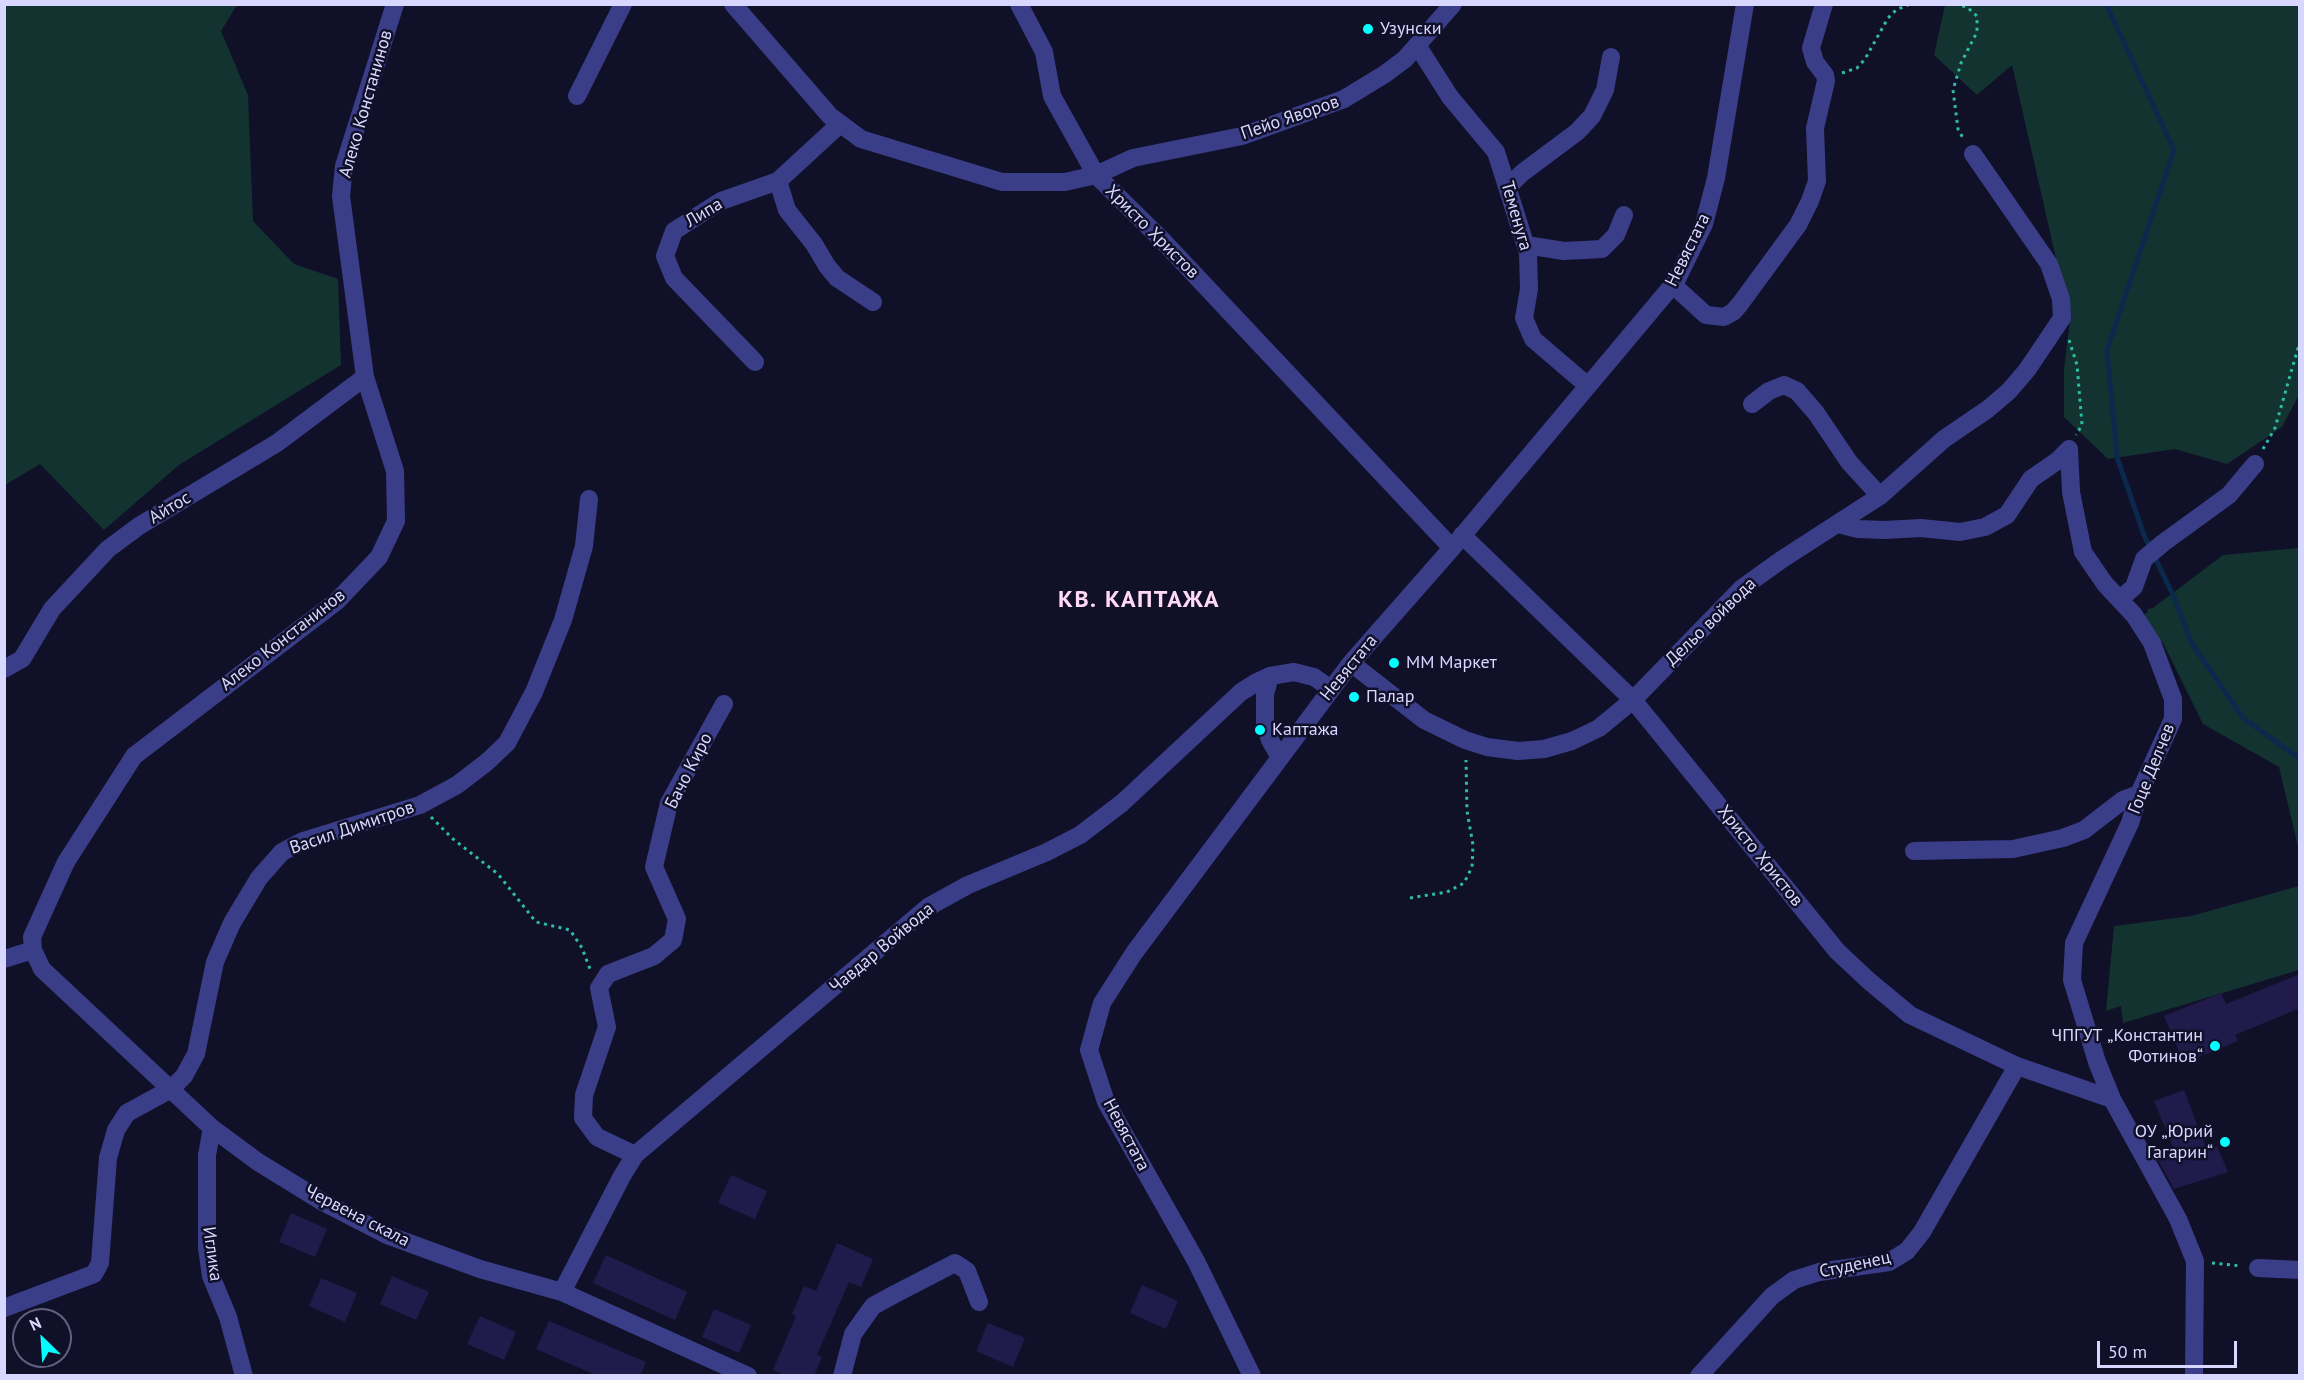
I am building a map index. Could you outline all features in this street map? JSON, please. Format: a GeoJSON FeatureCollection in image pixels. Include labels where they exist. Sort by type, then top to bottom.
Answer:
{"type":"FeatureCollection","features":[{"type":"Feature","properties":{"kind":"street","name":"Алеко Констанинов"},"geometry":{"type":"LineString","coordinates":[[33,950],[32,937],[66,862],[134,756],[337,601],[380,557],[396,521],[394,471],[365,377],[341,196],[344,166],[395,4]]}},
{"type":"Feature","properties":{"kind":"street"},"geometry":{"type":"LineString","coordinates":[[577,96],[623,4]]}},
{"type":"Feature","properties":{"kind":"street","name":"Христо Христов"},"geometry":{"type":"LineString","coordinates":[[733,4],[830,116],[861,139],[1002,182],[1065,182],[1096,175],[1457,541],[1633,700],[1837,951],[1911,1015],[2017,1066],[2112,1099]]}},
{"type":"Feature","properties":{"kind":"street"},"geometry":{"type":"LineString","coordinates":[[1019,4],[1044,52],[1053,96],[1096,175]]}},
{"type":"Feature","properties":{"kind":"street","name":"Пейо Яворов"},"geometry":{"type":"LineString","coordinates":[[1096,175],[1133,158],[1242,136],[1344,99],[1405,59],[1453,4]]}},
{"type":"Feature","properties":{"kind":"street","name":"Невястата"},"geometry":{"type":"LineString","coordinates":[[1252,1376],[1196,1261],[1106,1102],[1089,1050],[1102,1003],[1134,953],[1351,663],[1673,285],[1704,224],[1713,190],[1744,4]]}},
{"type":"Feature","properties":{"kind":"street"},"geometry":{"type":"LineString","coordinates":[[1673,285],[1706,315],[1724,317],[1734,312],[1798,225],[1817,181],[1815,128],[1826,81],[1825,75],[1815,62],[1811,48],[1824,4]]}},
{"type":"Feature","properties":{"kind":"street","name":"Теменуга"},"geometry":{"type":"LineString","coordinates":[[1417,45],[1450,97],[1496,152],[1528,254],[1529,289],[1524,318],[1533,339],[1588,386]]}},
{"type":"Feature","properties":{"kind":"street"},"geometry":{"type":"LineString","coordinates":[[1508,187],[1522,173],[1577,132],[1592,116],[1605,90],[1611,57]]}},
{"type":"Feature","properties":{"kind":"street","name":"Липа"},"geometry":{"type":"LineString","coordinates":[[755,362],[674,278],[665,256],[674,231],[721,201],[778,181],[840,123]]}},
{"type":"Feature","properties":{"kind":"street"},"geometry":{"type":"LineString","coordinates":[[1972,154],[2049,264],[2061,300],[2062,318]]}},
{"type":"Feature","properties":{"kind":"street"},"geometry":{"type":"LineString","coordinates":[[778,181],[787,210],[814,244],[827,266],[837,278],[873,302]]}},
{"type":"Feature","properties":{"kind":"street"},"geometry":{"type":"LineString","coordinates":[[1526,245],[1564,251],[1602,249],[1616,235],[1624,215]]}},
{"type":"Feature","properties":{"kind":"street","name":"Дельо войвода"},"geometry":{"type":"LineString","coordinates":[[1351,663],[1424,720],[1465,740],[1487,747],[1508,750],[1544,749],[1572,741],[1599,728],[1633,700],[1742,588],[1880,496],[1944,439],[1988,409],[2009,391],[2027,370],[2062,318]]}},
{"type":"Feature","properties":{"kind":"street","name":"Айтос"},"geometry":{"type":"LineString","coordinates":[[4,669],[22,659],[52,609],[108,549],[139,526],[277,443],[365,377]]}},
{"type":"Feature","properties":{"kind":"street"},"geometry":{"type":"LineString","coordinates":[[1752,404],[1769,391],[1784,385],[1797,392],[1816,413],[1849,462],[1880,496]]}},
{"type":"Feature","properties":{"kind":"street"},"geometry":{"type":"LineString","coordinates":[[1838,524],[1858,529],[1921,528],[1960,532],[1985,527],[2007,515],[2031,479],[2058,462],[2069,449]]}},
{"type":"Feature","properties":{"kind":"street","name":"Гоце Делчев"},"geometry":{"type":"LineString","coordinates":[[2069,449],[2071,492],[2083,552],[2105,584],[2134,615],[2152,643],[2172,699],[2173,719],[2139,794],[2130,823],[2074,943],[2072,980],[2097,1062],[2112,1099],[2178,1219],[2195,1261]]}},
{"type":"Feature","properties":{"kind":"street"},"geometry":{"type":"LineString","coordinates":[[2120,599],[2134,587],[2144,559],[2229,495],[2255,464]]}},
{"type":"Feature","properties":{"kind":"street","name":"Васил Димитров"},"geometry":{"type":"LineString","coordinates":[[4,1308],[94,1274],[100,1263],[108,1158],[116,1130],[127,1113],[171,1089],[184,1076],[196,1054],[215,962],[232,923],[259,878],[282,852],[303,841],[420,805],[457,785],[507,743],[534,692],[563,620],[584,546],[589,499]]}},
{"type":"Feature","properties":{"kind":"street"},"geometry":{"type":"LineString","coordinates":[[1280,758],[1270,740],[1265,724],[1265,694],[1270,676],[1294,672],[1314,677],[1331,689]]}},
{"type":"Feature","properties":{"kind":"street","name":"Чавдар Войвода"},"geometry":{"type":"LineString","coordinates":[[562,1292],[635,1155],[928,907],[968,885],[1047,852],[1080,835],[1122,803],[1241,692],[1270,676]]}},
{"type":"Feature","properties":{"kind":"street","name":"Бачо Киро"},"geometry":{"type":"LineString","coordinates":[[600,988],[608,974],[654,956],[673,940],[677,919],[654,867],[669,803],[724,704]]}},
{"type":"Feature","properties":{"kind":"street"},"geometry":{"type":"LineString","coordinates":[[1914,852],[2013,849],[2063,838],[2084,830],[2123,800],[2139,794]]}},
{"type":"Feature","properties":{"kind":"street"},"geometry":{"type":"LineString","coordinates":[[4,959],[33,950]]}},
{"type":"Feature","properties":{"kind":"street","name":"Червена скала"},"geometry":{"type":"LineString","coordinates":[[33,950],[42,969],[212,1128],[258,1162],[323,1202],[387,1235],[480,1269],[562,1292],[748,1376]]}},
{"type":"Feature","properties":{"kind":"street"},"geometry":{"type":"LineString","coordinates":[[600,988],[607,1027],[584,1095],[583,1118],[597,1137],[635,1155]]}},
{"type":"Feature","properties":{"kind":"street","name":"Студенец"},"geometry":{"type":"LineString","coordinates":[[1699,1376],[1772,1296],[1794,1280],[1819,1272],[1889,1262],[1907,1251],[1922,1232],[2017,1066]]}},
{"type":"Feature","properties":{"kind":"street","name":"Иглика"},"geometry":{"type":"LineString","coordinates":[[212,1128],[207,1155],[207,1248],[211,1276],[228,1317],[244,1376]]}},
{"type":"Feature","properties":{"kind":"street"},"geometry":{"type":"LineString","coordinates":[[2194,1376],[2195,1261]]}},
{"type":"Feature","properties":{"kind":"street"},"geometry":{"type":"LineString","coordinates":[[842,1376],[853,1334],[873,1306],[895,1294],[955,1263],[967,1271],[978,1302]]}},
{"type":"Feature","properties":{"kind":"street"},"geometry":{"type":"LineString","coordinates":[[2258,1268],[2300,1270]]}},
{"type":"Feature","properties":{"kind":"path"},"geometry":{"type":"LineString","coordinates":[[1825,75],[1844,73],[1857,68],[1865,59],[1888,18],[1896,10],[1910,4]]}},
{"type":"Feature","properties":{"kind":"path"},"geometry":{"type":"LineString","coordinates":[[1955,4],[1967,7],[1977,16],[1977,32],[1961,63],[1953,90],[1958,129],[1972,154]]}},
{"type":"Feature","properties":{"kind":"path"},"geometry":{"type":"LineString","coordinates":[[2062,318],[2077,365],[2082,425],[2069,449]]}},
{"type":"Feature","properties":{"kind":"path"},"geometry":{"type":"LineString","coordinates":[[2255,464],[2275,428],[2300,341]]}},
{"type":"Feature","properties":{"kind":"path"},"geometry":{"type":"LineString","coordinates":[[1410,898],[1447,892],[1464,883],[1472,867],[1473,845],[1467,811],[1465,740]]}},
{"type":"Feature","properties":{"kind":"path"},"geometry":{"type":"LineString","coordinates":[[420,805],[453,839],[498,874],[536,922],[570,930],[582,948],[600,988]]}},
{"type":"Feature","properties":{"kind":"path"},"geometry":{"type":"LineString","coordinates":[[2195,1261],[2258,1268]]}},
{"type":"Feature","properties":{"kind":"green space"},"geometry":{"type":"Polygon","coordinates":[[[4,5],[237,5],[221,31],[248,95],[253,221],[294,264],[338,279],[341,365],[179,465],[104,530],[40,464],[5,485],[4,5]]]}},
{"type":"Feature","properties":{"kind":"green space"},"geometry":{"type":"Polygon","coordinates":[[[1945,5],[2299,5],[2300,393],[2282,427],[2227,464],[2175,449],[2108,459],[2064,417],[2064,369],[2070,320],[2012,65],[1977,95],[1934,55],[1945,5]]]}},
{"type":"Feature","properties":{"kind":"green space"},"geometry":{"type":"Polygon","coordinates":[[[2299,548],[2299,851],[2279,767],[2203,724],[2163,643],[2138,619],[2148,612],[2147,609],[2153,608],[2223,555],[2299,548]]]}},
{"type":"Feature","properties":{"kind":"green space"},"geometry":{"type":"Polygon","coordinates":[[[2299,886],[2299,970],[2123,1023],[2121,1006],[2106,1011],[2114,926],[2191,916],[2299,886]]]}},
{"type":"Feature","properties":{"kind":"building"},"geometry":{"type":"Polygon","coordinates":[[[2300,974],[2300,1008],[2235,1035],[2238,1041],[2184,1063],[2164,1016],[2221,993],[2226,1004],[2300,974]]]}},
{"type":"Feature","properties":{"kind":"building"},"geometry":{"type":"Polygon","coordinates":[[[2184,1090],[2206,1148],[2217,1146],[2228,1172],[2174,1189],[2158,1160],[2176,1154],[2154,1101],[2184,1090]]]}},
{"type":"Feature","properties":{"kind":"building"},"geometry":{"type":"Polygon","coordinates":[[[731,1175],[767,1191],[755,1219],[718,1203],[731,1175]]]}},
{"type":"Feature","properties":{"kind":"building"},"geometry":{"type":"Polygon","coordinates":[[[291,1213],[327,1229],[315,1257],[279,1242],[291,1213]]]}},
{"type":"Feature","properties":{"kind":"building"},"geometry":{"type":"Polygon","coordinates":[[[837,1243],[873,1259],[861,1287],[849,1282],[817,1355],[822,1357],[814,1376],[786,1376],[773,1370],[796,1316],[792,1314],[804,1286],[816,1291],[837,1243]]]}},
{"type":"Feature","properties":{"kind":"building"},"geometry":{"type":"Polygon","coordinates":[[[606,1255],[687,1292],[675,1320],[593,1283],[606,1255]]]}},
{"type":"Feature","properties":{"kind":"building"},"geometry":{"type":"Polygon","coordinates":[[[392,1276],[429,1292],[416,1320],[380,1304],[392,1276]]]}},
{"type":"Feature","properties":{"kind":"building"},"geometry":{"type":"Polygon","coordinates":[[[321,1278],[357,1293],[345,1322],[309,1306],[321,1278]]]}},
{"type":"Feature","properties":{"kind":"building"},"geometry":{"type":"Polygon","coordinates":[[[1142,1285],[1178,1301],[1166,1329],[1130,1313],[1142,1285]]]}},
{"type":"Feature","properties":{"kind":"building"},"geometry":{"type":"Polygon","coordinates":[[[714,1309],[751,1325],[739,1353],[702,1337],[714,1309]]]}},
{"type":"Feature","properties":{"kind":"building"},"geometry":{"type":"Polygon","coordinates":[[[480,1316],[516,1332],[504,1360],[467,1344],[480,1316]]]}},
{"type":"Feature","properties":{"kind":"building"},"geometry":{"type":"Polygon","coordinates":[[[549,1321],[646,1362],[640,1376],[598,1376],[536,1349],[549,1321]]]}},
{"type":"Feature","properties":{"kind":"building"},"geometry":{"type":"Polygon","coordinates":[[[988,1323],[1025,1338],[1013,1367],[976,1351],[988,1323]]]}},
{"type":"Feature","properties":{"kind":"waterway"},"geometry":{"type":"LineString","coordinates":[[2106,4],[2174,150],[2107,350],[2117,457],[2144,535],[2174,597],[2191,642],[2243,718],[2300,759]]}},
{"type":"Feature","properties":{"kind":"place","name":"Узунски"},"geometry":{"type":"Point","coordinates":[1368,29]}},
{"type":"Feature","properties":{"kind":"place","name":"ММ Маркет"},"geometry":{"type":"Point","coordinates":[1394,663]}},
{"type":"Feature","properties":{"kind":"place","name":"Палар"},"geometry":{"type":"Point","coordinates":[1354,697]}},
{"type":"Feature","properties":{"kind":"place","name":"Каптажа"},"geometry":{"type":"Point","coordinates":[1260,730]}},
{"type":"Feature","properties":{"kind":"place","name":"ЧПГУТ „Константин Фотинов“"},"geometry":{"type":"Point","coordinates":[2215,1046]}},
{"type":"Feature","properties":{"kind":"place","name":"ОУ „Юрий Гагарин“"},"geometry":{"type":"Point","coordinates":[2225,1142]}},
{"type":"Feature","properties":{"kind":"district","name":"КВ. КАПТАЖА"},"geometry":{"type":"Point","coordinates":[1139,600]}}]}
